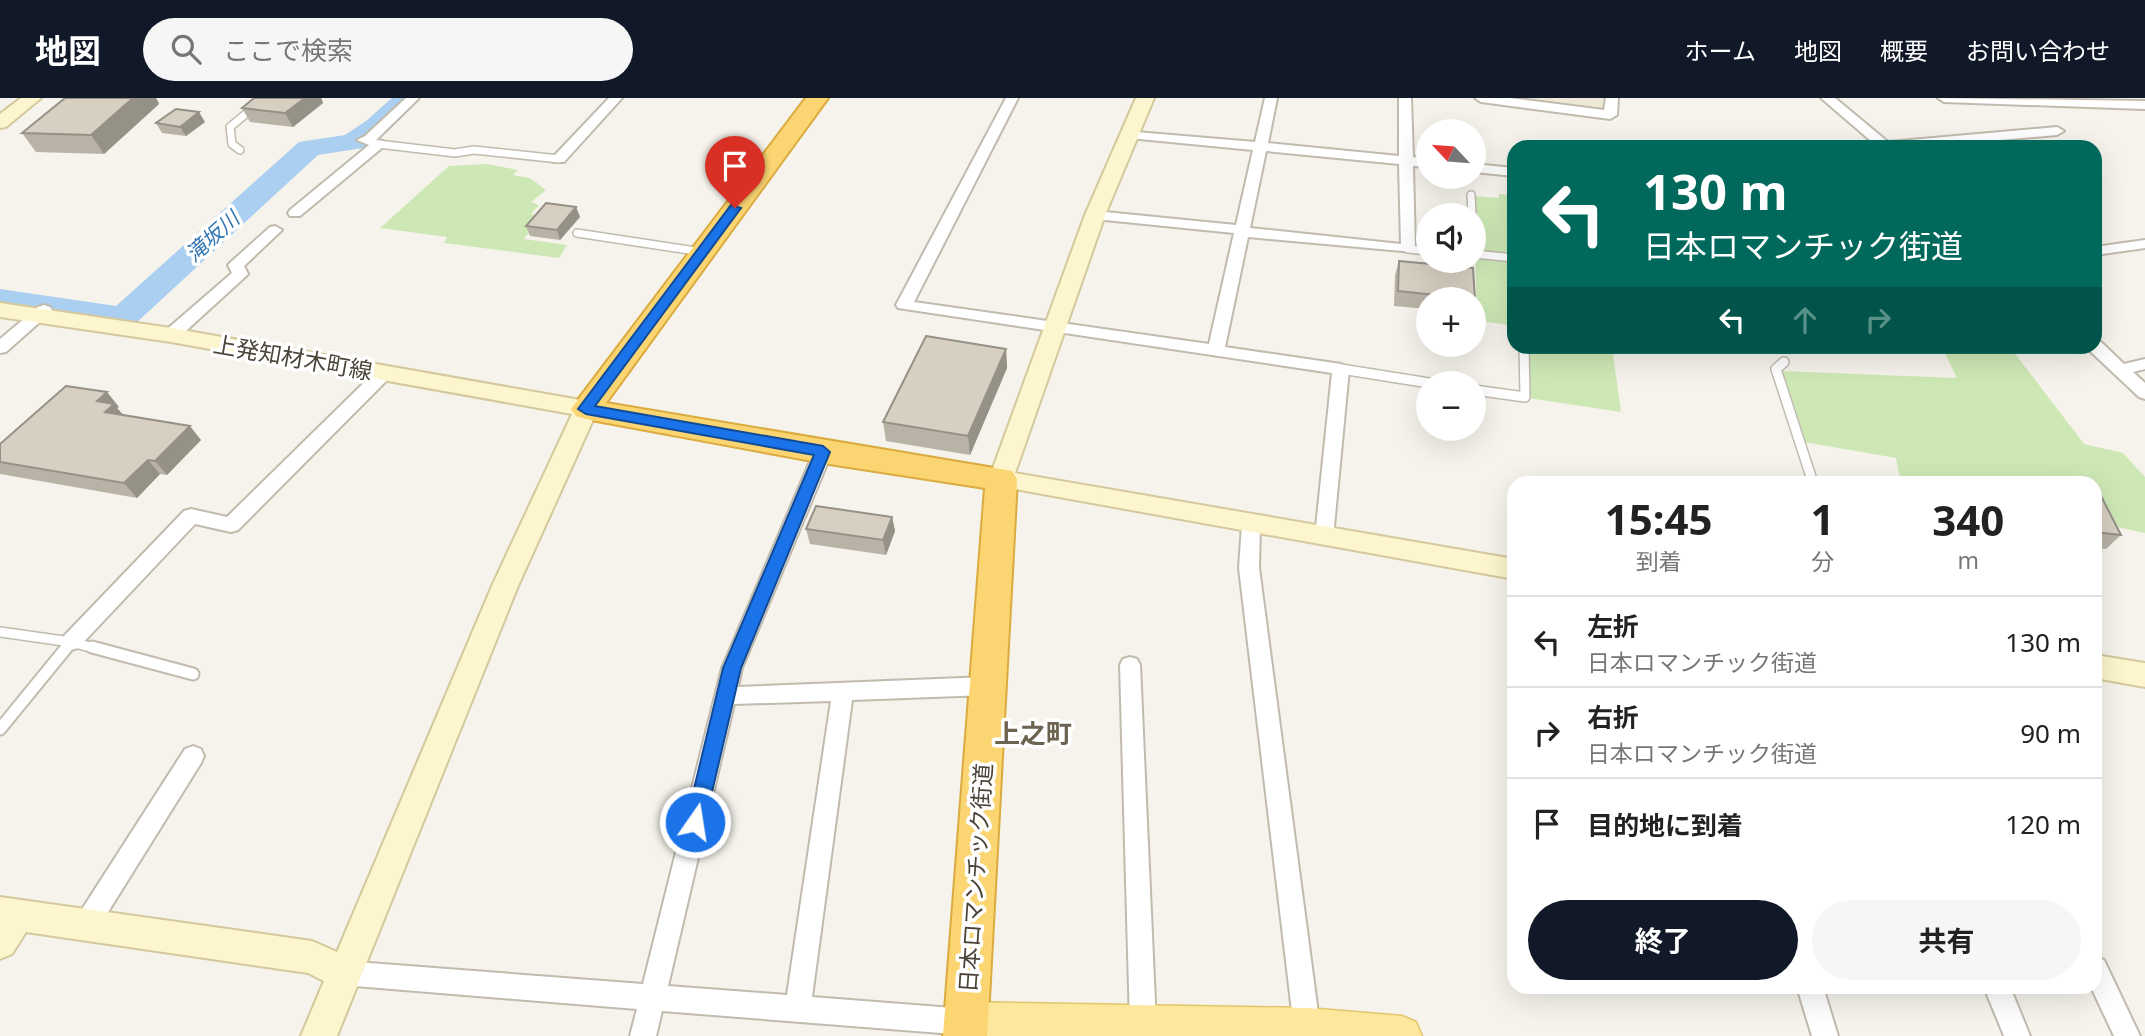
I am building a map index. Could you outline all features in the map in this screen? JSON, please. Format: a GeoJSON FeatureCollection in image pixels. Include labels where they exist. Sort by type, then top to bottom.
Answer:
{"type":"FeatureCollection","features":[{"type":"Feature","properties":{"kind":"highway"},"geometry":{"type":"LineString","coordinates":[[817,98],[586,409],[823,452],[1001,479]]}},
{"type":"Feature","properties":{"kind":"highway","name":"日本ロマンチック街道"},"geometry":{"type":"LineString","coordinates":[[965,1029],[1001,479]]}},
{"type":"Feature","properties":{"kind":"main road"},"geometry":{"type":"LineString","coordinates":[[965,1029],[1143,1025],[1402,1036]]}},
{"type":"Feature","properties":{"kind":"street"},"geometry":{"type":"LineString","coordinates":[[0,123],[32,98]]}},
{"type":"Feature","properties":{"kind":"street"},"geometry":{"type":"LineString","coordinates":[[295,213],[413,98]]}},
{"type":"Feature","properties":{"kind":"street"},"geometry":{"type":"LineString","coordinates":[[559,159],[614,98]]}},
{"type":"Feature","properties":{"kind":"street"},"geometry":{"type":"LineString","coordinates":[[1012,98],[904,305],[1340,369],[1324,537]]}},
{"type":"Feature","properties":{"kind":"street"},"geometry":{"type":"LineString","coordinates":[[1144,98],[1096,215],[1001,479],[1507,568]]}},
{"type":"Feature","properties":{"kind":"street"},"geometry":{"type":"LineString","coordinates":[[1216,350],[1271,98]]}},
{"type":"Feature","properties":{"kind":"street"},"geometry":{"type":"LineString","coordinates":[[1096,215],[1408,249],[1405,98]]}},
{"type":"Feature","properties":{"kind":"street"},"geometry":{"type":"LineString","coordinates":[[1481,98],[1610,115],[1612,98]]}},
{"type":"Feature","properties":{"kind":"street"},"geometry":{"type":"LineString","coordinates":[[1828,98],[1878,140]]}},
{"type":"Feature","properties":{"kind":"street"},"geometry":{"type":"LineString","coordinates":[[1944,98],[2136,103]]}},
{"type":"Feature","properties":{"kind":"street"},"geometry":{"type":"LineString","coordinates":[[1954,140],[2057,131]]}},
{"type":"Feature","properties":{"kind":"street"},"geometry":{"type":"LineString","coordinates":[[1129,134],[1416,162]]}},
{"type":"Feature","properties":{"kind":"street"},"geometry":{"type":"LineString","coordinates":[[1486,169],[1507,171]]}},
{"type":"Feature","properties":{"kind":"street"},"geometry":{"type":"LineString","coordinates":[[171,335],[240,274],[236,265],[275,230]]}},
{"type":"Feature","properties":{"kind":"street"},"geometry":{"type":"LineString","coordinates":[[2102,250],[2145,244]]}},
{"type":"Feature","properties":{"kind":"street","name":"上発知材木町線"},"geometry":{"type":"LineString","coordinates":[[0,310],[41,313],[586,409]]}},
{"type":"Feature","properties":{"kind":"street"},"geometry":{"type":"LineString","coordinates":[[0,348],[41,313]]}},
{"type":"Feature","properties":{"kind":"street"},"geometry":{"type":"LineString","coordinates":[[2102,352],[2145,393]]}},
{"type":"Feature","properties":{"kind":"street"},"geometry":{"type":"LineString","coordinates":[[2122,370],[2145,364]]}},
{"type":"Feature","properties":{"kind":"street"},"geometry":{"type":"LineString","coordinates":[[71,642],[191,516],[231,525],[384,373]]}},
{"type":"Feature","properties":{"kind":"street"},"geometry":{"type":"LineString","coordinates":[[318,1036],[505,586],[586,409]]}},
{"type":"Feature","properties":{"kind":"street"},"geometry":{"type":"LineString","coordinates":[[643,1036],[732,668],[823,452]]}},
{"type":"Feature","properties":{"kind":"street"},"geometry":{"type":"LineString","coordinates":[[1251,525],[1249,568],[1314,1031]]}},
{"type":"Feature","properties":{"kind":"street"},"geometry":{"type":"LineString","coordinates":[[1130,665],[1143,1025]]}},
{"type":"Feature","properties":{"kind":"street"},"geometry":{"type":"LineString","coordinates":[[2102,668],[2145,675]]}},
{"type":"Feature","properties":{"kind":"street"},"geometry":{"type":"LineString","coordinates":[[725,696],[987,686]]}},
{"type":"Feature","properties":{"kind":"street"},"geometry":{"type":"LineString","coordinates":[[798,1010],[843,691]]}},
{"type":"Feature","properties":{"kind":"street"},"geometry":{"type":"LineString","coordinates":[[86,925],[193,756]]}},
{"type":"Feature","properties":{"kind":"street"},"geometry":{"type":"LineString","coordinates":[[6,924],[86,925],[312,957],[343,973],[798,1010],[965,1029]]}},
{"type":"Feature","properties":{"kind":"street"},"geometry":{"type":"LineString","coordinates":[[2102,984],[2127,1036]]}},
{"type":"Feature","properties":{"kind":"street"},"geometry":{"type":"LineString","coordinates":[[1812,994],[1825,1036]]}},
{"type":"Feature","properties":{"kind":"street"},"geometry":{"type":"LineString","coordinates":[[2000,994],[2017,1036]]}},
{"type":"Feature","properties":{"kind":"lane"},"geometry":{"type":"LineString","coordinates":[[240,150],[232,144],[230,127],[265,98]]}},
{"type":"Feature","properties":{"kind":"lane"},"geometry":{"type":"LineString","coordinates":[[370,142],[455,153],[474,150],[559,159]]}},
{"type":"Feature","properties":{"kind":"lane"},"geometry":{"type":"LineString","coordinates":[[1471,195],[1471,203]]}},
{"type":"Feature","properties":{"kind":"lane"},"geometry":{"type":"LineString","coordinates":[[577,233],[702,252]]}},
{"type":"Feature","properties":{"kind":"lane"},"geometry":{"type":"LineString","coordinates":[[1408,249],[1416,250]]}},
{"type":"Feature","properties":{"kind":"lane"},"geometry":{"type":"LineString","coordinates":[[1486,255],[1507,257]]}},
{"type":"Feature","properties":{"kind":"lane"},"geometry":{"type":"LineString","coordinates":[[1486,392],[1525,397],[1524,354]]}},
{"type":"Feature","properties":{"kind":"lane"},"geometry":{"type":"LineString","coordinates":[[1784,362],[1776,369],[1810,476]]}},
{"type":"Feature","properties":{"kind":"lane"},"geometry":{"type":"LineString","coordinates":[[1340,369],[1416,381]]}},
{"type":"Feature","properties":{"kind":"lane"},"geometry":{"type":"LineString","coordinates":[[0,632],[71,642],[193,674]]}},
{"type":"Feature","properties":{"kind":"lane"},"geometry":{"type":"LineString","coordinates":[[0,729],[71,642]]}},
{"type":"Feature","properties":{"kind":"shaded area"},"geometry":{"type":"Polygon","coordinates":[[[1506,98],[1606,98],[1606,108],[1600,109],[1506,98]]]}},
{"type":"Feature","properties":{"kind":"green space"},"geometry":{"type":"Polygon","coordinates":[[[487,164],[518,170],[513,175],[530,178],[546,190],[531,202],[539,205],[531,214],[542,216],[524,239],[567,245],[559,258],[444,243],[447,237],[380,228],[449,166],[487,164]]]}},
{"type":"Feature","properties":{"kind":"green space"},"geometry":{"type":"Polygon","coordinates":[[[1499,194],[1507,195],[1507,325],[1486,321],[1486,287],[1476,287],[1476,273],[1486,273],[1486,203],[1474,203],[1474,196],[1499,198],[1499,194]]]}},
{"type":"Feature","properties":{"kind":"green space"},"geometry":{"type":"Polygon","coordinates":[[[1526,354],[1613,354],[1621,412],[1528,398],[1526,354]]]}},
{"type":"Feature","properties":{"kind":"green space"},"geometry":{"type":"Polygon","coordinates":[[[1945,354],[2015,354],[2084,444],[2123,453],[2145,477],[2145,533],[2102,524],[2102,476],[1900,476],[1896,458],[1804,442],[1781,371],[1957,378],[1945,354]]]}},
{"type":"Feature","properties":{"kind":"building"},"geometry":{"type":"Polygon","coordinates":[[[65,98],[133,98],[91,135],[22,133],[65,98]]]}},
{"type":"Feature","properties":{"kind":"building"},"geometry":{"type":"Polygon","coordinates":[[[254,98],[305,98],[285,113],[242,108],[254,98]]]}},
{"type":"Feature","properties":{"kind":"building"},"geometry":{"type":"Polygon","coordinates":[[[176,109],[199,112],[180,127],[156,123],[176,109]]]}},
{"type":"Feature","properties":{"kind":"building"},"geometry":{"type":"Polygon","coordinates":[[[546,203],[576,207],[557,230],[526,226],[546,203]]]}},
{"type":"Feature","properties":{"kind":"building"},"geometry":{"type":"Polygon","coordinates":[[[1399,261],[1416,263],[1416,273],[1473,273],[1474,287],[1416,287],[1416,293],[1398,291],[1399,261]]]}},
{"type":"Feature","properties":{"kind":"building"},"geometry":{"type":"Polygon","coordinates":[[[926,336],[1006,349],[968,436],[883,422],[926,336]]]}},
{"type":"Feature","properties":{"kind":"building"},"geometry":{"type":"Polygon","coordinates":[[[66,386],[107,392],[97,401],[114,404],[105,412],[190,426],[155,461],[148,460],[124,483],[0,462],[0,444],[66,386]]]}},
{"type":"Feature","properties":{"kind":"building"},"geometry":{"type":"Polygon","coordinates":[[[2102,498],[2121,535],[2102,533],[2102,498]]]}},
{"type":"Feature","properties":{"kind":"building"},"geometry":{"type":"Polygon","coordinates":[[[816,506],[892,517],[883,540],[806,529],[816,506]]]}},
{"type":"Feature","properties":{"kind":"waterway","name":"滝坂川"},"geometry":{"type":"LineString","coordinates":[[0,299],[123,317],[309,148],[353,142],[376,127],[408,98]]}},
{"type":"Feature","properties":{"kind":"district","name":"上之町"},"geometry":{"type":"Point","coordinates":[1033,733]}},
{"type":"Feature","properties":{"kind":"route"},"geometry":{"type":"LineString","coordinates":[[695,822],[732,668],[823,452],[586,409],[735,208]]}}]}
